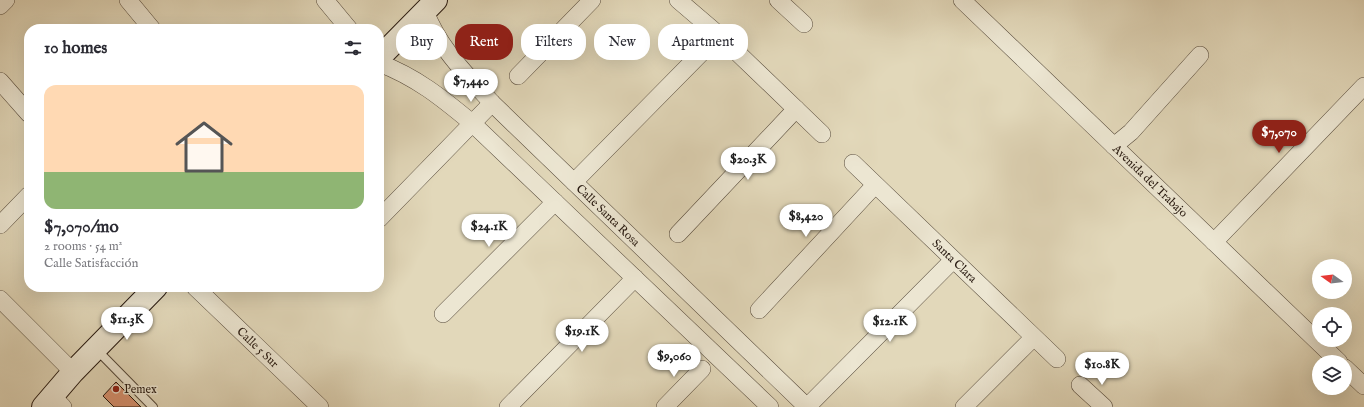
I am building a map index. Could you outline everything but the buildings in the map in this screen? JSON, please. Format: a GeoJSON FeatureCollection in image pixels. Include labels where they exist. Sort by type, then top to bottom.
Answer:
{"type":"FeatureCollection","features":[{"type":"Feature","properties":{"kind":"main road"},"geometry":{"type":"LineString","coordinates":[[384,53],[430,6]]}},
{"type":"Feature","properties":{"kind":"main road"},"geometry":{"type":"LineString","coordinates":[[53,404],[73,372],[151,292]]}},
{"type":"Feature","properties":{"kind":"street"},"geometry":{"type":"LineString","coordinates":[[0,6],[6,0]]}},
{"type":"Feature","properties":{"kind":"street"},"geometry":{"type":"LineString","coordinates":[[128,0],[148,24]]}},
{"type":"Feature","properties":{"kind":"street"},"geometry":{"type":"LineString","coordinates":[[325,0],[345,24]]}},
{"type":"Feature","properties":{"kind":"street"},"geometry":{"type":"LineString","coordinates":[[518,76],[592,0]]}},
{"type":"Feature","properties":{"kind":"street"},"geometry":{"type":"LineString","coordinates":[[678,0],[707,24]]}},
{"type":"Feature","properties":{"kind":"street"},"geometry":{"type":"LineString","coordinates":[[778,0],[804,24]]}},
{"type":"Feature","properties":{"kind":"street","name":"Avenida del Trabajo"},"geometry":{"type":"LineString","coordinates":[[962,0],[1332,355]]}},
{"type":"Feature","properties":{"kind":"street","name":"Calle Santa Rosa"},"geometry":{"type":"LineString","coordinates":[[430,6],[431,27],[440,42],[450,56],[492,103],[807,407]]}},
{"type":"Feature","properties":{"kind":"street"},"geometry":{"type":"LineString","coordinates":[[1114,146],[1131,132],[1200,55]]}},
{"type":"Feature","properties":{"kind":"street"},"geometry":{"type":"LineString","coordinates":[[574,182],[695,60]]}},
{"type":"Feature","properties":{"kind":"street"},"geometry":{"type":"LineString","coordinates":[[746,60],[822,134]]}},
{"type":"Feature","properties":{"kind":"street"},"geometry":{"type":"LineString","coordinates":[[384,65],[415,80],[443,99],[472,123],[770,407]]}},
{"type":"Feature","properties":{"kind":"street"},"geometry":{"type":"LineString","coordinates":[[0,81],[24,108]]}},
{"type":"Feature","properties":{"kind":"street"},"geometry":{"type":"LineString","coordinates":[[1214,242],[1364,86]]}},
{"type":"Feature","properties":{"kind":"street"},"geometry":{"type":"LineString","coordinates":[[384,214],[492,103]]}},
{"type":"Feature","properties":{"kind":"street"},"geometry":{"type":"LineString","coordinates":[[678,234],[796,109]]}},
{"type":"Feature","properties":{"kind":"street","name":"Santa Clara"},"geometry":{"type":"LineString","coordinates":[[853,162],[1033,338],[1057,359]]}},
{"type":"Feature","properties":{"kind":"street"},"geometry":{"type":"LineString","coordinates":[[759,310],[875,185]]}},
{"type":"Feature","properties":{"kind":"street"},"geometry":{"type":"LineString","coordinates":[[0,225],[24,201]]}},
{"type":"Feature","properties":{"kind":"street"},"geometry":{"type":"LineString","coordinates":[[443,314],[555,202]]}},
{"type":"Feature","properties":{"kind":"street"},"geometry":{"type":"LineString","coordinates":[[807,407],[953,260]]}},
{"type":"Feature","properties":{"kind":"street"},"geometry":{"type":"LineString","coordinates":[[508,407],[635,278]]}},
{"type":"Feature","properties":{"kind":"street","name":"Calle 5 Sur"},"geometry":{"type":"LineString","coordinates":[[200,292],[320,407]]}},
{"type":"Feature","properties":{"kind":"street"},"geometry":{"type":"LineString","coordinates":[[0,299],[73,372]]}},
{"type":"Feature","properties":{"kind":"street"},"geometry":{"type":"LineString","coordinates":[[964,407],[1033,338]]}},
{"type":"Feature","properties":{"kind":"street"},"geometry":{"type":"LineString","coordinates":[[666,407],[702,369]]}},
{"type":"Feature","properties":{"kind":"street"},"geometry":{"type":"LineString","coordinates":[[1352,375],[1364,386]]}},
{"type":"Feature","properties":{"kind":"street"},"geometry":{"type":"LineString","coordinates":[[1080,385],[1104,407]]}},
{"type":"Feature","properties":{"kind":"lane"},"geometry":{"type":"LineString","coordinates":[[96,349],[153,407]]}},
{"type":"Feature","properties":{"kind":"place","name":"Pemex"},"geometry":{"type":"Point","coordinates":[116,389]}}]}
